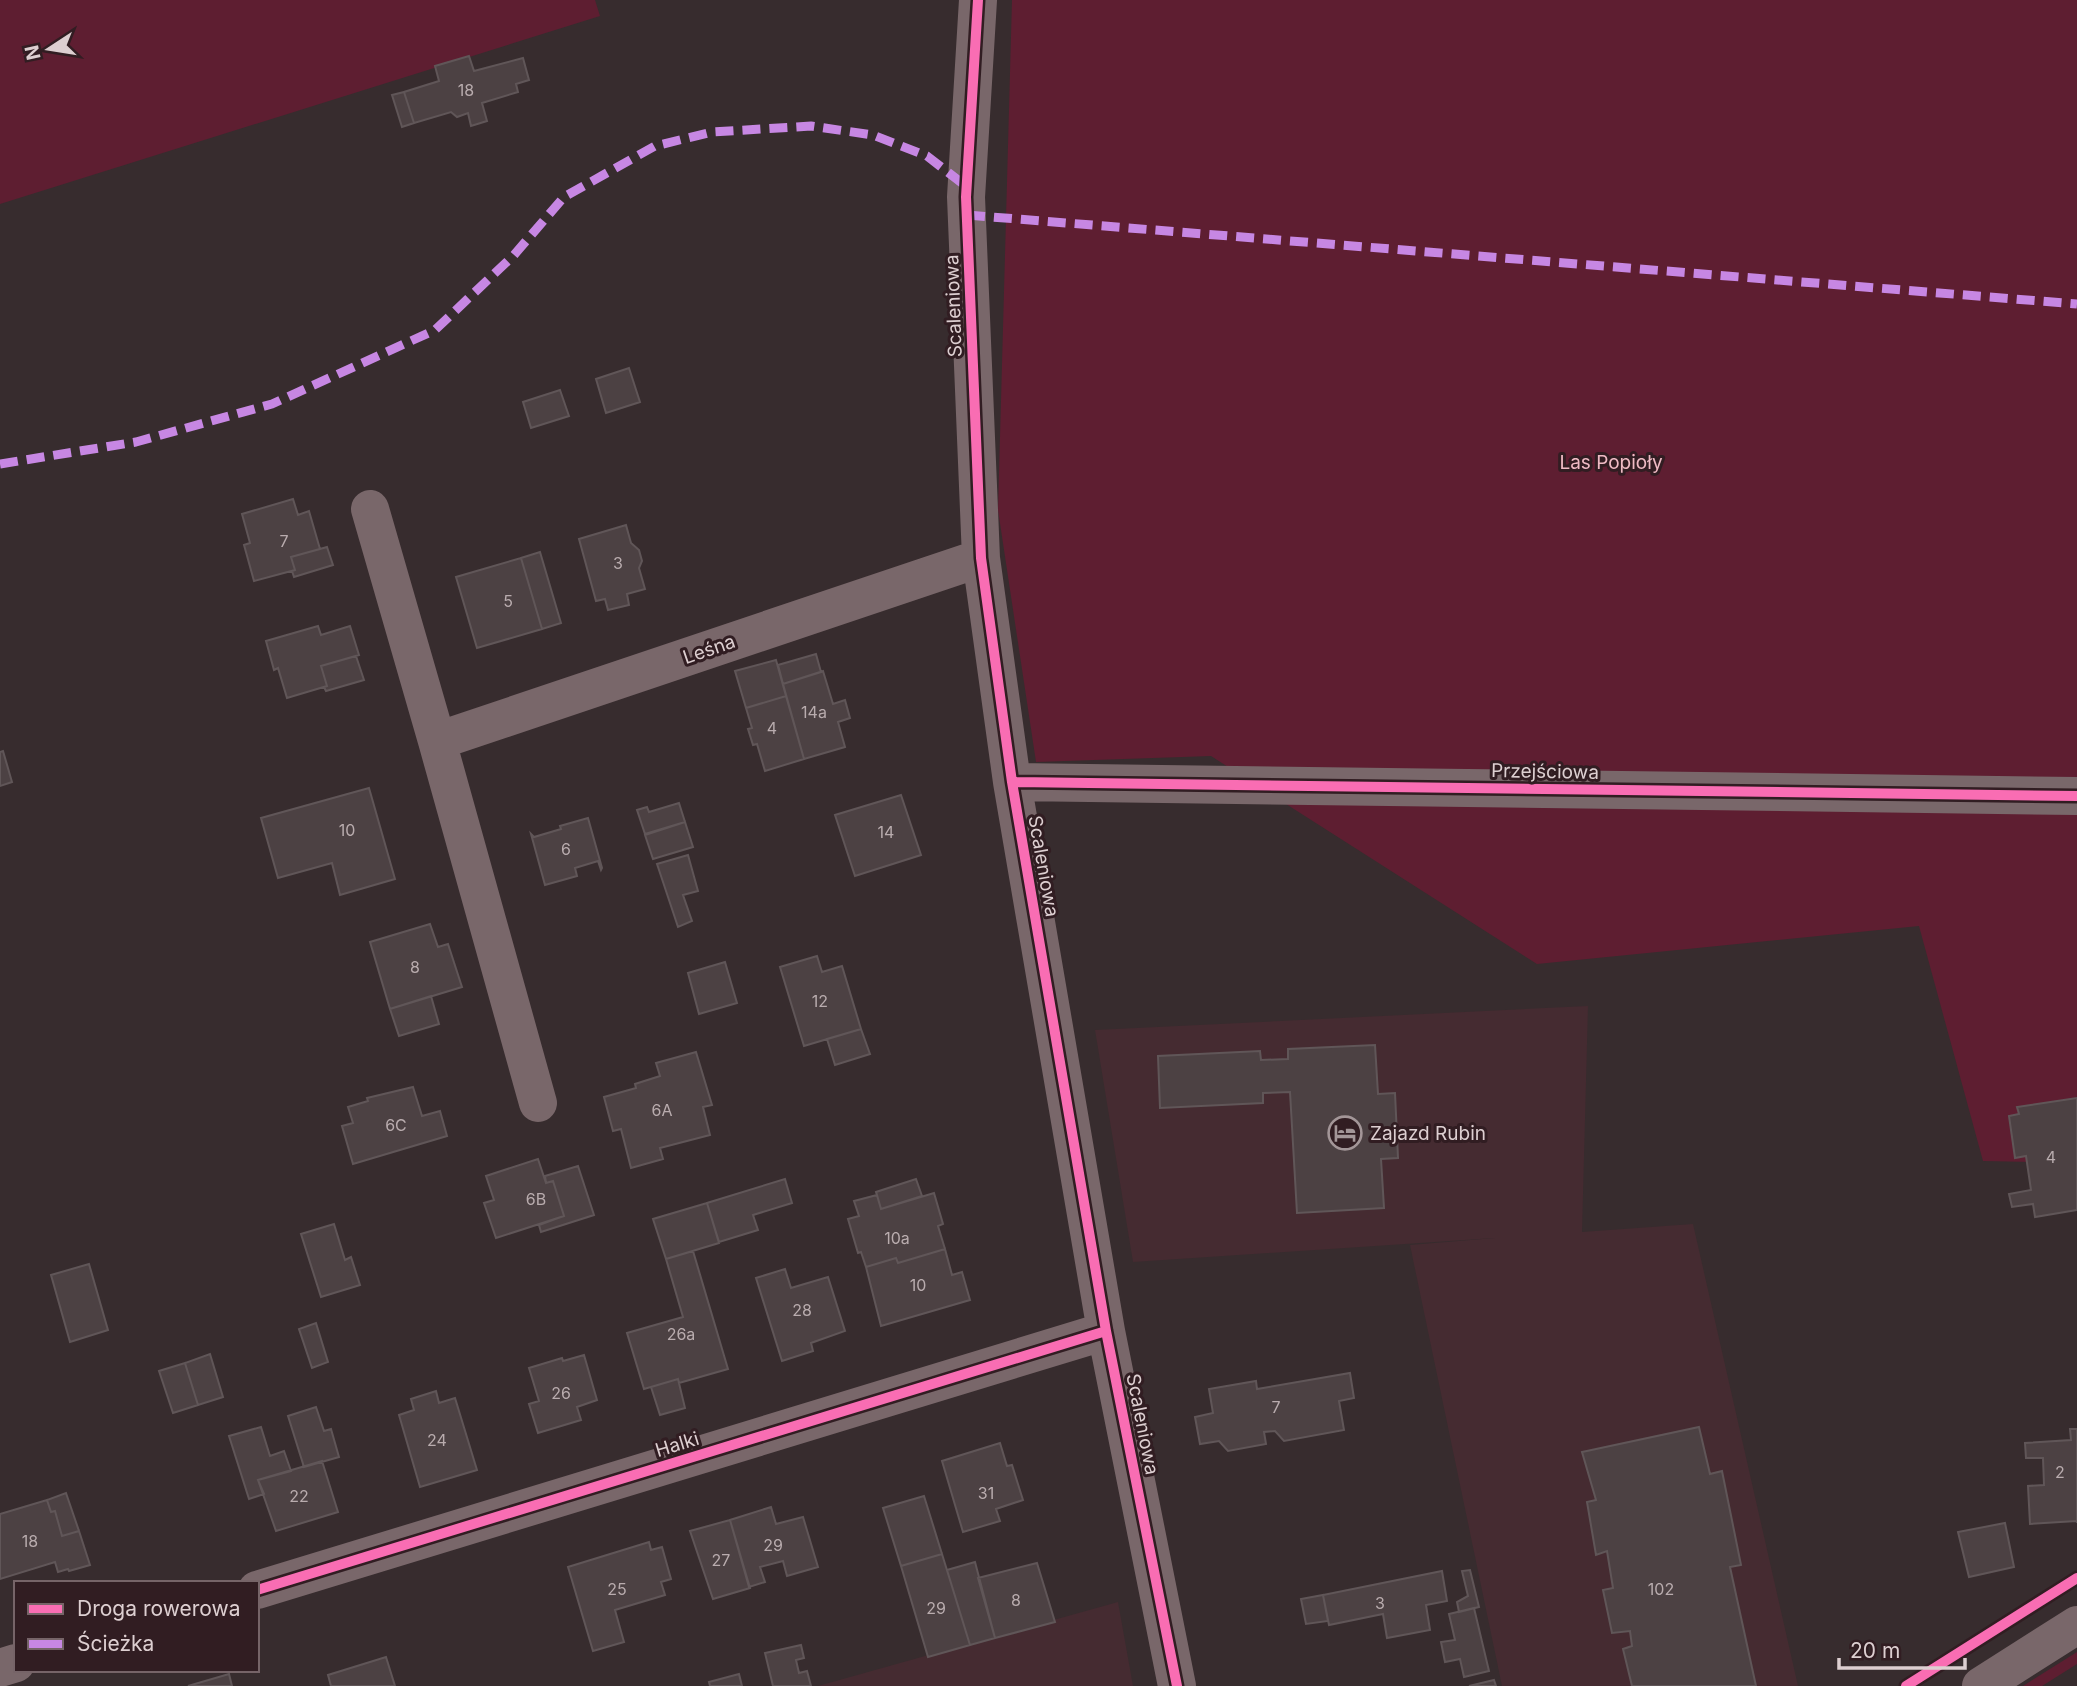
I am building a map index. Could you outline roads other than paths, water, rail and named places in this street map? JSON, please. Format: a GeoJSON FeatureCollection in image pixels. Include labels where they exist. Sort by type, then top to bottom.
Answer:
{"type":"FeatureCollection","features":[{"type":"Feature","properties":{"kind":"street","name":"Scaleniowa"},"geometry":{"type":"LineString","coordinates":[[978,0],[966,197],[981,558],[1012,782],[1106,1331],[1177,1686]]}},
{"type":"Feature","properties":{"kind":"street"},"geometry":{"type":"LineString","coordinates":[[370,509],[538,1103]]}},
{"type":"Feature","properties":{"kind":"street","name":"Leśna"},"geometry":{"type":"LineString","coordinates":[[437,741],[981,558]]}},
{"type":"Feature","properties":{"kind":"street","name":"Przejściowa"},"geometry":{"type":"LineString","coordinates":[[1012,782],[2077,796]]}},
{"type":"Feature","properties":{"kind":"street","name":"Halki"},"geometry":{"type":"LineString","coordinates":[[259,1589],[1106,1331]]}},
{"type":"Feature","properties":{"kind":"street"},"geometry":{"type":"LineString","coordinates":[[1981,1686],[2077,1625]]}},
{"type":"Feature","properties":{"kind":"place","name":"Zajazd Rubin"},"geometry":{"type":"Point","coordinates":[1345,1133]}},
{"type":"Feature","properties":{"kind":"park label","name":"Las Popioły"},"geometry":{"type":"Point","coordinates":[1611,462]}}]}
